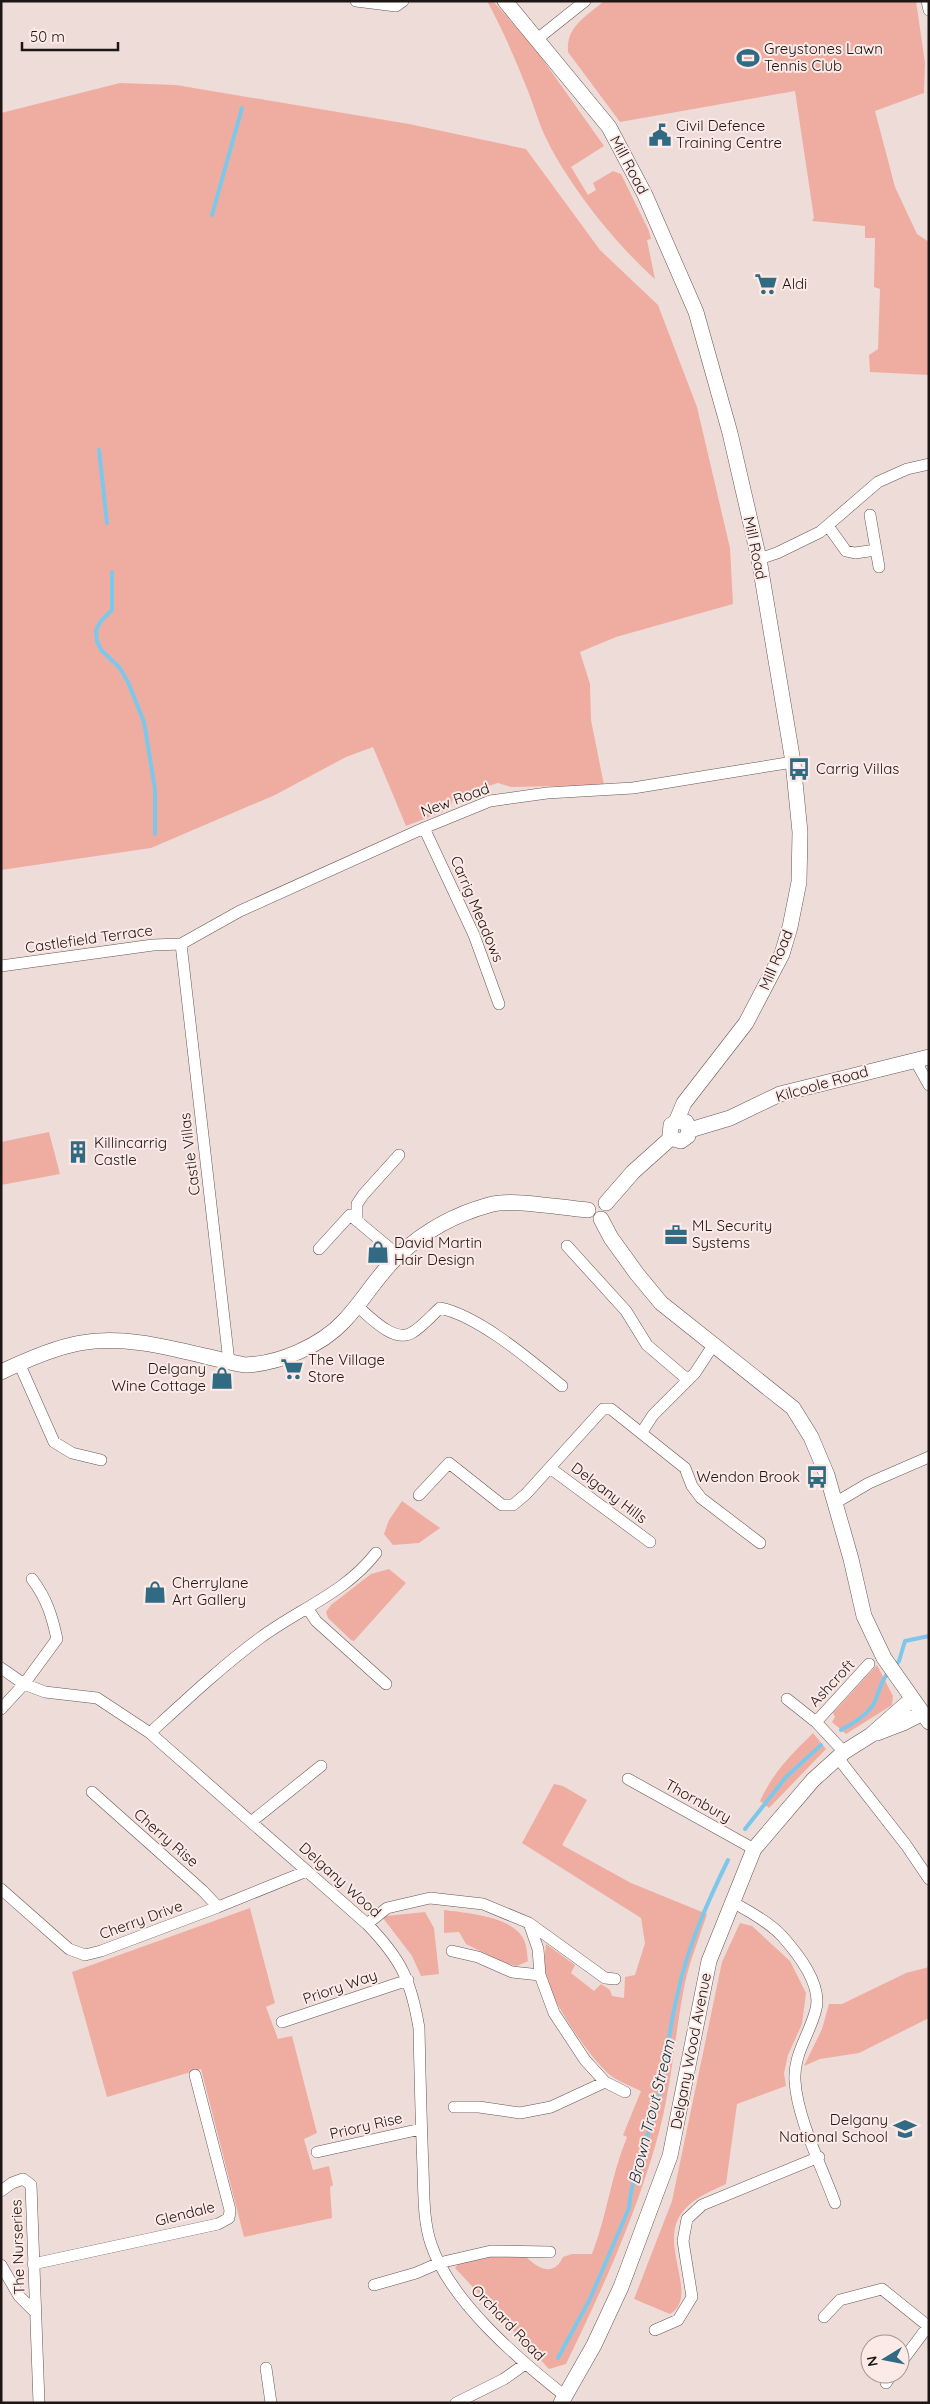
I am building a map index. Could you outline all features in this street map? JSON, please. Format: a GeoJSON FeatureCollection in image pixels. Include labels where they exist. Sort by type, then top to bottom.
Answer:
{"type":"FeatureCollection","features":[{"type":"Feature","properties":{"kind":"main road","name":"Mill Road"},"geometry":{"type":"LineString","coordinates":[[505,1],[609,127],[646,195],[696,312],[730,433],[759,559],[794,762],[800,832],[799,882],[790,927],[782,954],[746,1023],[684,1103],[676,1122]]}},
{"type":"Feature","properties":{"kind":"main road","name":"Kilcoole Road"},"geometry":{"type":"LineString","coordinates":[[690,1130],[730,1118],[780,1094],[922,1059]]}},
{"type":"Feature","properties":{"kind":"main road"},"geometry":{"type":"LineString","coordinates":[[676,1122],[686,1122],[690,1130],[684,1140],[677,1141],[672,1137],[670,1128],[676,1122]]}},
{"type":"Feature","properties":{"kind":"main road"},"geometry":{"type":"LineString","coordinates":[[601,1219],[607,1212],[606,1203],[634,1172],[672,1137]]}},
{"type":"Feature","properties":{"kind":"main road"},"geometry":{"type":"LineString","coordinates":[[601,1219],[592,1218],[588,1210],[589,1204],[594,1200],[606,1203]]}},
{"type":"Feature","properties":{"kind":"main road"},"geometry":{"type":"LineString","coordinates":[[1,1372],[18,1363],[80,1342],[112,1341],[138,1342],[229,1362],[255,1365],[292,1354],[328,1334],[344,1322],[398,1255],[423,1234],[454,1218],[490,1204],[507,1203],[588,1210]]}},
{"type":"Feature","properties":{"kind":"main road"},"geometry":{"type":"LineString","coordinates":[[601,1219],[627,1260],[662,1302],[793,1408],[811,1437],[827,1475],[864,1616],[884,1658],[926,1718]]}},
{"type":"Feature","properties":{"kind":"main road","name":"Delgany Wood Avenue"},"geometry":{"type":"LineString","coordinates":[[563,2399],[594,2345],[621,2287],[670,2156],[709,1961],[754,1849],[813,1780],[841,1755],[871,1735],[912,1699]]}},
{"type":"Feature","properties":{"kind":"main road","name":"Delgany Wood Avenue"},"geometry":{"type":"LineString","coordinates":[[871,1735],[926,1718]]}},
{"type":"Feature","properties":{"kind":"street"},"geometry":{"type":"LineString","coordinates":[[356,1],[396,6],[403,1]]}},
{"type":"Feature","properties":{"kind":"street"},"geometry":{"type":"LineString","coordinates":[[536,40],[585,1]]}},
{"type":"Feature","properties":{"kind":"street"},"geometry":{"type":"LineString","coordinates":[[927,1],[929,10]]}},
{"type":"Feature","properties":{"kind":"street"},"geometry":{"type":"LineString","coordinates":[[759,559],[777,554],[828,526],[878,482],[908,469],[929,464]]}},
{"type":"Feature","properties":{"kind":"street"},"geometry":{"type":"LineString","coordinates":[[870,516],[879,566]]}},
{"type":"Feature","properties":{"kind":"street"},"geometry":{"type":"LineString","coordinates":[[828,526],[846,551],[855,553],[876,550]]}},
{"type":"Feature","properties":{"kind":"street","name":"New Road"},"geometry":{"type":"LineString","coordinates":[[181,944],[240,911],[424,828],[490,801],[547,793],[633,788],[794,762]]}},
{"type":"Feature","properties":{"kind":"street","name":"Carrig Meadows"},"geometry":{"type":"LineString","coordinates":[[424,828],[474,935],[499,1004]]}},
{"type":"Feature","properties":{"kind":"street","name":"Castlefield Terrace"},"geometry":{"type":"LineString","coordinates":[[1,966],[153,945],[181,944]]}},
{"type":"Feature","properties":{"kind":"street","name":"Castle Villas"},"geometry":{"type":"LineString","coordinates":[[181,944],[229,1362]]}},
{"type":"Feature","properties":{"kind":"street"},"geometry":{"type":"LineString","coordinates":[[922,1059],[929,1085]]}},
{"type":"Feature","properties":{"kind":"street"},"geometry":{"type":"LineString","coordinates":[[357,1221],[358,1204],[362,1195],[399,1155]]}},
{"type":"Feature","properties":{"kind":"street"},"geometry":{"type":"LineString","coordinates":[[320,1249],[350,1215],[398,1255]]}},
{"type":"Feature","properties":{"kind":"street"},"geometry":{"type":"LineString","coordinates":[[567,1246],[626,1311],[647,1345],[688,1380]]}},
{"type":"Feature","properties":{"kind":"street"},"geometry":{"type":"LineString","coordinates":[[356,1305],[387,1330],[402,1336],[412,1333],[440,1308],[456,1311],[483,1327],[562,1386]]}},
{"type":"Feature","properties":{"kind":"street"},"geometry":{"type":"LineString","coordinates":[[642,1432],[653,1415],[688,1380],[714,1344]]}},
{"type":"Feature","properties":{"kind":"street"},"geometry":{"type":"LineString","coordinates":[[18,1363],[54,1442],[72,1453],[101,1460]]}},
{"type":"Feature","properties":{"kind":"street","name":"Delgany Hills"},"geometry":{"type":"LineString","coordinates":[[419,1495],[449,1463],[502,1505],[512,1505],[526,1494],[603,1409],[611,1409],[685,1468],[692,1486],[701,1498],[760,1543]]}},
{"type":"Feature","properties":{"kind":"street"},"geometry":{"type":"LineString","coordinates":[[835,1503],[869,1483],[929,1457]]}},
{"type":"Feature","properties":{"kind":"street","name":"Delgany Hills"},"geometry":{"type":"LineString","coordinates":[[550,1468],[650,1542]]}},
{"type":"Feature","properties":{"kind":"street"},"geometry":{"type":"LineString","coordinates":[[150,1733],[218,1672],[261,1638],[341,1588],[365,1568],[376,1553]]}},
{"type":"Feature","properties":{"kind":"street"},"geometry":{"type":"LineString","coordinates":[[1,1709],[24,1684],[57,1639],[51,1610],[43,1594],[32,1579]]}},
{"type":"Feature","properties":{"kind":"street"},"geometry":{"type":"LineString","coordinates":[[308,1609],[316,1621],[386,1684]]}},
{"type":"Feature","properties":{"kind":"street","name":"Ashcroft"},"geometry":{"type":"LineString","coordinates":[[816,1722],[869,1664]]}},
{"type":"Feature","properties":{"kind":"street","name":"Delgany Wood"},"geometry":{"type":"LineString","coordinates":[[1,1668],[24,1684],[45,1692],[96,1698],[150,1733],[367,1924],[398,1958],[408,1980],[419,2028],[425,2209],[431,2242],[439,2263]]}},
{"type":"Feature","properties":{"kind":"street","name":"Ashcroft"},"geometry":{"type":"LineString","coordinates":[[787,1699],[816,1722],[929,1879]]}},
{"type":"Feature","properties":{"kind":"street"},"geometry":{"type":"LineString","coordinates":[[251,1822],[321,1766]]}},
{"type":"Feature","properties":{"kind":"street","name":"Thornbury"},"geometry":{"type":"LineString","coordinates":[[628,1779],[754,1849]]}},
{"type":"Feature","properties":{"kind":"street","name":"Cherry Rise"},"geometry":{"type":"LineString","coordinates":[[92,1792],[203,1891],[218,1908]]}},
{"type":"Feature","properties":{"kind":"street","name":"Cherry Drive"},"geometry":{"type":"LineString","coordinates":[[1,1889],[69,1949],[85,1955],[101,1951],[218,1908],[307,1871]]}},
{"type":"Feature","properties":{"kind":"street"},"geometry":{"type":"LineString","coordinates":[[367,1924],[387,1908],[430,1898],[483,1904],[529,1923],[605,1978],[615,1979]]}},
{"type":"Feature","properties":{"kind":"street"},"geometry":{"type":"LineString","coordinates":[[732,1902],[751,1913],[782,1936],[813,1979],[817,1997],[816,2010],[796,2057],[794,2080],[800,2110],[836,2203]]}},
{"type":"Feature","properties":{"kind":"street"},"geometry":{"type":"LineString","coordinates":[[529,1923],[538,1949],[540,1974],[554,2013],[586,2060],[605,2082],[625,2092]]}},
{"type":"Feature","properties":{"kind":"street"},"geometry":{"type":"LineString","coordinates":[[452,1951],[478,1957],[512,1972],[540,1974]]}},
{"type":"Feature","properties":{"kind":"street","name":"Priory Way"},"geometry":{"type":"LineString","coordinates":[[282,2022],[408,1980]]}},
{"type":"Feature","properties":{"kind":"street","name":"Glendale"},"geometry":{"type":"LineString","coordinates":[[33,2264],[218,2224],[229,2218],[230,2210],[195,2075]]}},
{"type":"Feature","properties":{"kind":"street"},"geometry":{"type":"LineString","coordinates":[[454,2107],[479,2107],[520,2113],[551,2108],[605,2082]]}},
{"type":"Feature","properties":{"kind":"street","name":"Priory Rise"},"geometry":{"type":"LineString","coordinates":[[317,2152],[421,2129]]}},
{"type":"Feature","properties":{"kind":"street"},"geometry":{"type":"LineString","coordinates":[[655,2330],[678,2320],[692,2297],[683,2241],[686,2220],[702,2206],[819,2157]]}},
{"type":"Feature","properties":{"kind":"street","name":"The Nurseries"},"geometry":{"type":"LineString","coordinates":[[1,2190],[12,2183],[23,2180],[31,2186],[39,2403]]}},
{"type":"Feature","properties":{"kind":"street"},"geometry":{"type":"LineString","coordinates":[[374,2286],[416,2273],[439,2263],[491,2251],[550,2252]]}},
{"type":"Feature","properties":{"kind":"street","name":"Orchard Road"},"geometry":{"type":"LineString","coordinates":[[439,2263],[455,2289],[525,2364],[563,2399]]}},
{"type":"Feature","properties":{"kind":"street","name":"The Nurseries"},"geometry":{"type":"LineString","coordinates":[[1,2265],[19,2296],[35,2312]]}},
{"type":"Feature","properties":{"kind":"street"},"geometry":{"type":"LineString","coordinates":[[824,2317],[840,2300],[882,2289],[928,2325],[910,2350]]}},
{"type":"Feature","properties":{"kind":"street"},"geometry":{"type":"LineString","coordinates":[[456,2403],[504,2379],[525,2364]]}},
{"type":"Feature","properties":{"kind":"street"},"geometry":{"type":"LineString","coordinates":[[266,2368],[271,2403]]}},
{"type":"Feature","properties":{"kind":"shaded area"},"geometry":{"type":"Polygon","coordinates":[[[487,1],[493,1],[536,50],[604,146],[571,167],[588,195],[596,190],[593,183],[613,171],[621,174],[649,231],[651,239],[647,240],[655,279],[624,249],[593,212],[553,153],[514,57],[487,1]]]}},
{"type":"Feature","properties":{"kind":"shaded area","name":"Greystones Lawn Tennis Club"},"geometry":{"type":"Polygon","coordinates":[[[604,1],[916,1],[925,63],[924,93],[875,111],[895,187],[917,234],[929,242],[929,375],[870,372],[869,355],[878,349],[880,289],[874,287],[875,238],[865,238],[865,226],[812,221],[814,218],[795,91],[620,122],[568,52],[570,35],[578,23],[604,1]]]}},
{"type":"Feature","properties":{"kind":"shaded area"},"geometry":{"type":"Polygon","coordinates":[[[120,83],[176,85],[409,124],[526,149],[600,250],[658,305],[697,407],[730,548],[733,604],[616,637],[580,652],[590,684],[591,720],[604,785],[511,787],[498,783],[454,797],[449,809],[406,826],[373,747],[346,757],[275,795],[151,848],[1,870],[1,113],[120,83]]]}},
{"type":"Feature","properties":{"kind":"shaded area"},"geometry":{"type":"Polygon","coordinates":[[[49,1132],[60,1174],[1,1185],[1,1142],[49,1132]]]}},
{"type":"Feature","properties":{"kind":"shaded area"},"geometry":{"type":"Polygon","coordinates":[[[402,1501],[440,1528],[419,1543],[393,1545],[384,1534],[389,1520],[402,1501]]]}},
{"type":"Feature","properties":{"kind":"shaded area"},"geometry":{"type":"Polygon","coordinates":[[[389,1569],[406,1583],[354,1641],[351,1640],[328,1618],[326,1612],[331,1605],[371,1574],[389,1569]]]}},
{"type":"Feature","properties":{"kind":"shaded area"},"geometry":{"type":"Polygon","coordinates":[[[877,1665],[893,1696],[892,1705],[846,1734],[832,1722],[835,1717],[833,1713],[877,1665]]]}},
{"type":"Feature","properties":{"kind":"shaded area"},"geometry":{"type":"Polygon","coordinates":[[[813,1733],[826,1749],[769,1808],[760,1801],[765,1790],[783,1764],[813,1733]]]}},
{"type":"Feature","properties":{"kind":"shaded area"},"geometry":{"type":"Polygon","coordinates":[[[554,1784],[563,1786],[587,1800],[562,1845],[631,1883],[707,1914],[687,1974],[666,2103],[638,2200],[604,2283],[566,2364],[549,2369],[455,2268],[459,2263],[481,2256],[526,2257],[535,2265],[550,2269],[555,2267],[563,2257],[572,2254],[592,2254],[627,2137],[623,2135],[641,2091],[621,2082],[602,2068],[568,2023],[548,1984],[545,1967],[546,1944],[575,1965],[571,1973],[594,1991],[601,1984],[610,1990],[612,1996],[624,1998],[625,1977],[635,1975],[645,1943],[641,1918],[522,1843],[554,1784]]]}},
{"type":"Feature","properties":{"kind":"shaded area"},"geometry":{"type":"Polygon","coordinates":[[[250,1908],[275,2003],[266,2007],[278,2039],[292,2036],[317,2133],[304,2139],[313,2170],[329,2166],[333,2185],[330,2187],[332,2218],[244,2237],[201,2069],[107,2097],[72,1972],[250,1908]]]}},
{"type":"Feature","properties":{"kind":"shaded area"},"geometry":{"type":"Polygon","coordinates":[[[444,1910],[476,1914],[499,1920],[509,1925],[523,1938],[528,1961],[517,1966],[504,1963],[466,1944],[459,1932],[444,1933],[444,1910]]]}},
{"type":"Feature","properties":{"kind":"shaded area"},"geometry":{"type":"Polygon","coordinates":[[[425,1912],[434,1928],[439,1974],[421,1976],[412,1956],[383,1918],[386,1916],[425,1912]]]}},
{"type":"Feature","properties":{"kind":"shaded area"},"geometry":{"type":"Polygon","coordinates":[[[740,1923],[752,1926],[790,1961],[806,1993],[802,2024],[788,2055],[784,2073],[786,2086],[737,2104],[726,2184],[695,2200],[686,2208],[677,2221],[674,2235],[681,2294],[679,2305],[670,2314],[634,2299],[672,2201],[722,1962],[740,1923]]]}},
{"type":"Feature","properties":{"kind":"shaded area"},"geometry":{"type":"Polygon","coordinates":[[[929,1967],[929,2018],[859,2053],[820,2059],[804,2066],[822,2029],[829,2004],[842,2004],[906,1973],[929,1967]]]}},
{"type":"Feature","properties":{"kind":"waterway"},"geometry":{"type":"LineString","coordinates":[[212,215],[242,108]]}},
{"type":"Feature","properties":{"kind":"waterway"},"geometry":{"type":"LineString","coordinates":[[99,450],[107,523]]}},
{"type":"Feature","properties":{"kind":"waterway"},"geometry":{"type":"LineString","coordinates":[[112,572],[112,610],[101,621],[96,630],[97,641],[101,650],[119,667],[128,682],[144,722],[155,789],[155,834]]}},
{"type":"Feature","properties":{"kind":"waterway","name":"Brown Trout Stream"},"geometry":{"type":"LineString","coordinates":[[894,1667],[899,1661],[905,1641],[929,1636]]}},
{"type":"Feature","properties":{"kind":"waterway","name":"Brown Trout Stream"},"geometry":{"type":"LineString","coordinates":[[841,1730],[870,1709],[889,1672]]}},
{"type":"Feature","properties":{"kind":"waterway","name":"Brown Trout Stream"},"geometry":{"type":"LineString","coordinates":[[745,1829],[786,1777],[821,1745]]}},
{"type":"Feature","properties":{"kind":"waterway","name":"Brown Trout Stream"},"geometry":{"type":"LineString","coordinates":[[558,2358],[590,2299],[629,2208],[637,2168],[658,2101],[672,2019],[682,1975],[699,1925],[728,1860]]}},
{"type":"Feature","properties":{"kind":"place","name":"Greystones Lawn Tennis Club"},"geometry":{"type":"Point","coordinates":[748,58]}},
{"type":"Feature","properties":{"kind":"place","name":"Civil Defence Training Centre"},"geometry":{"type":"Point","coordinates":[660,135]}},
{"type":"Feature","properties":{"kind":"place","name":"Aldi"},"geometry":{"type":"Point","coordinates":[766,284]}},
{"type":"Feature","properties":{"kind":"place","name":"Carrig Villas"},"geometry":{"type":"Point","coordinates":[799,769]}},
{"type":"Feature","properties":{"kind":"place","name":"Killincarrig Castle"},"geometry":{"type":"Point","coordinates":[78,1152]}},
{"type":"Feature","properties":{"kind":"place","name":"ML Security Systems"},"geometry":{"type":"Point","coordinates":[676,1235]}},
{"type":"Feature","properties":{"kind":"place","name":"David Martin Hair Design"},"geometry":{"type":"Point","coordinates":[378,1252]}},
{"type":"Feature","properties":{"kind":"place","name":"The Village Store"},"geometry":{"type":"Point","coordinates":[292,1369]}},
{"type":"Feature","properties":{"kind":"place","name":"Delgany Wine Cottage"},"geometry":{"type":"Point","coordinates":[222,1378]}},
{"type":"Feature","properties":{"kind":"place","name":"Wendon Brook"},"geometry":{"type":"Point","coordinates":[817,1477]}},
{"type":"Feature","properties":{"kind":"place","name":"Cherrylane Art Gallery"},"geometry":{"type":"Point","coordinates":[155,1592]}},
{"type":"Feature","properties":{"kind":"place","name":"Delgany National School"},"geometry":{"type":"Point","coordinates":[905,2129]}}]}
